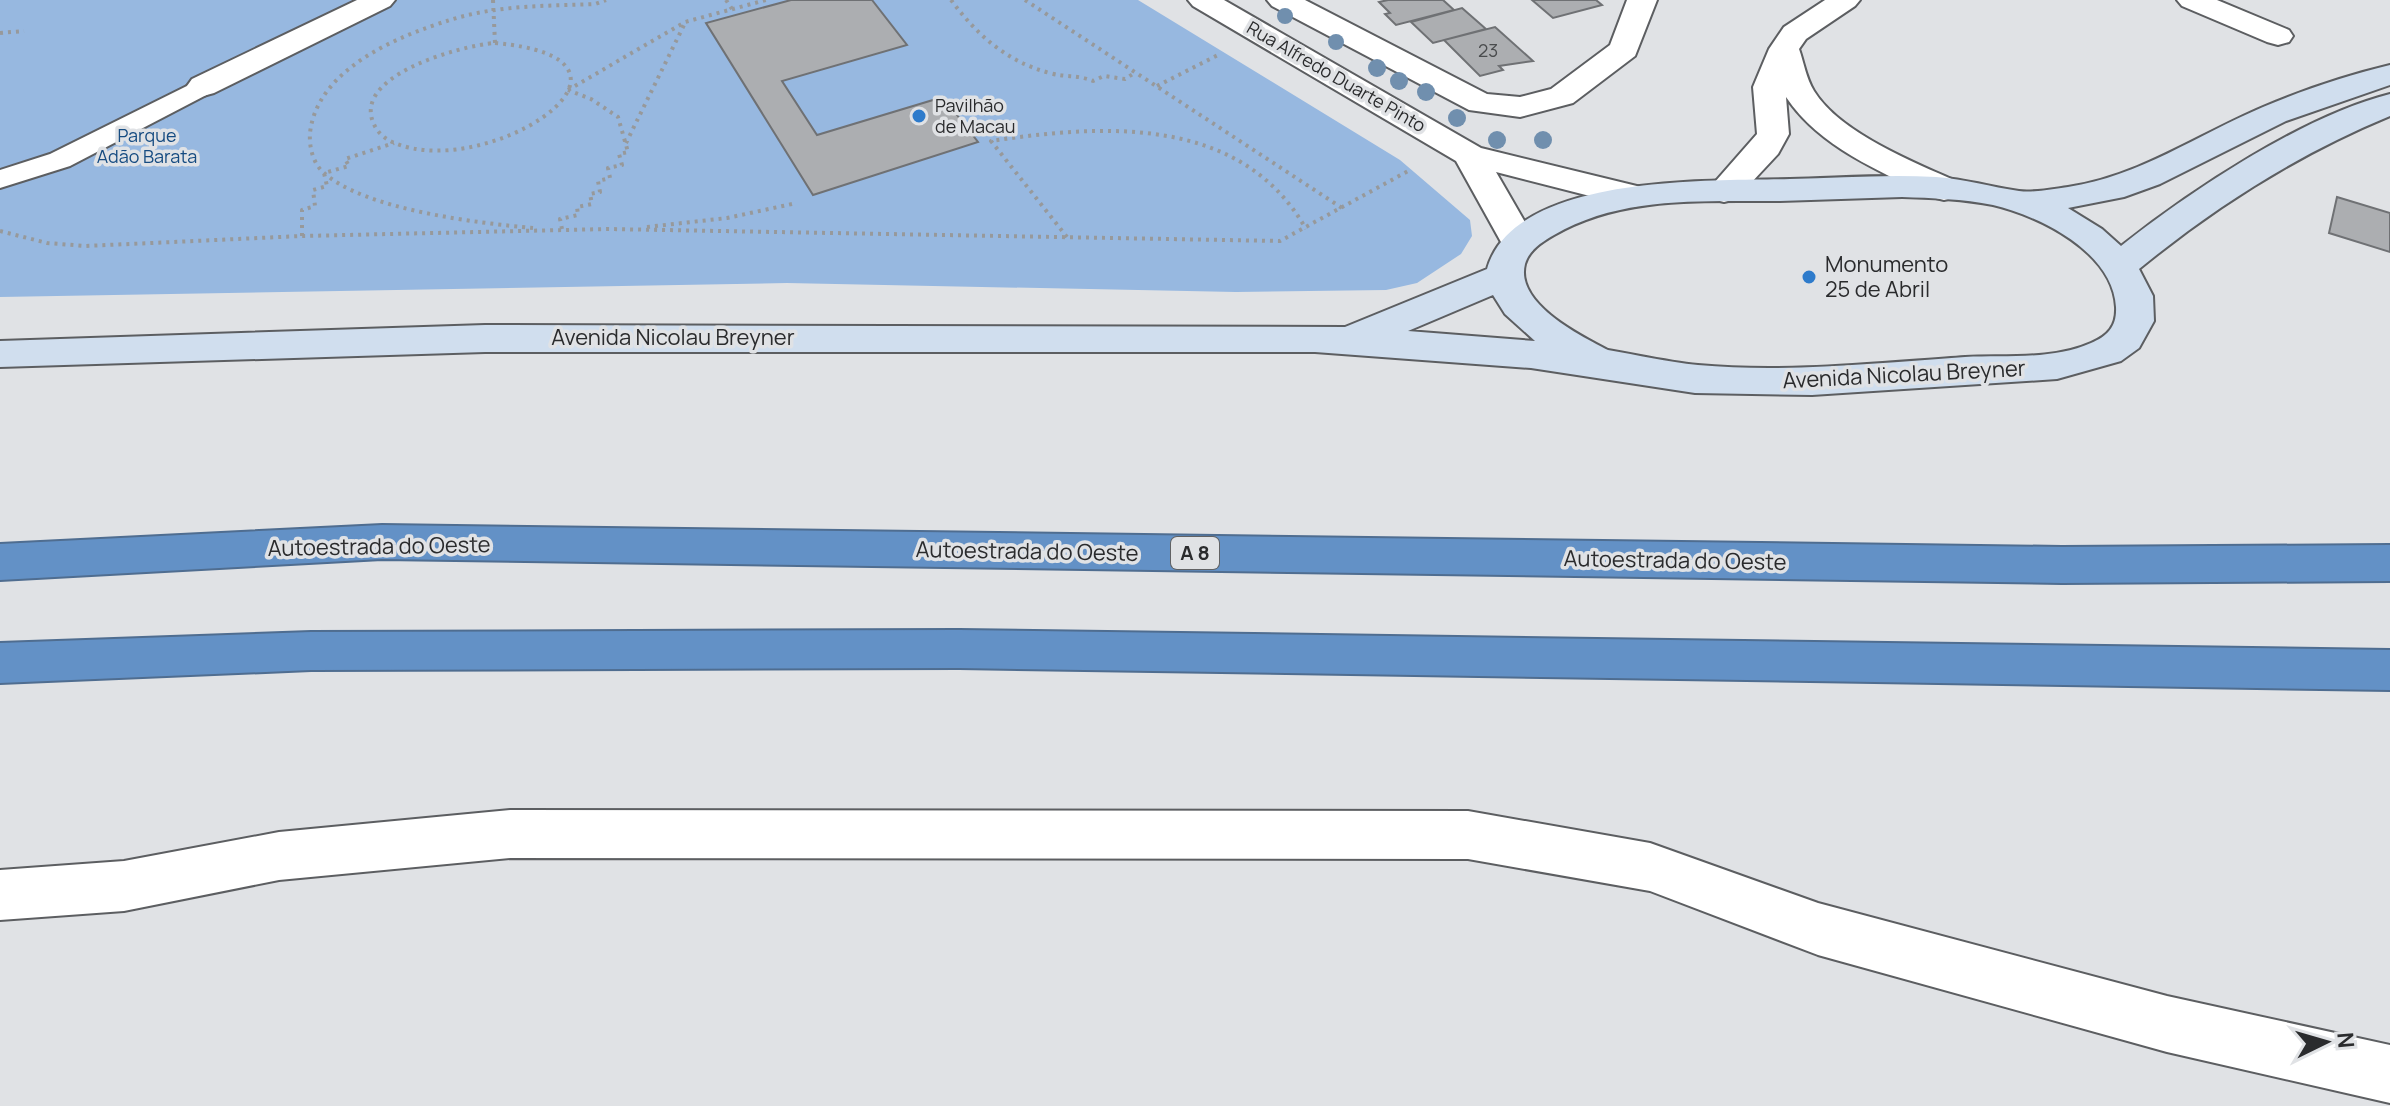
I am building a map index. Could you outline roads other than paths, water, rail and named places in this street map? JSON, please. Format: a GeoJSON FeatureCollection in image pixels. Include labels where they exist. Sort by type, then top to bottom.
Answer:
{"type":"FeatureCollection","features":[{"type":"Feature","properties":{"kind":"highway","name":"Autoestrada do Oeste"},"geometry":{"type":"LineString","coordinates":[[0,562],[382,542],[2062,565],[2390,563]]}},
{"type":"Feature","properties":{"kind":"highway"},"geometry":{"type":"LineString","coordinates":[[0,663],[311,651],[959,649],[2390,670]]}},
{"type":"Feature","properties":{"kind":"main road","name":"Avenida Nicolau Breyner"},"geometry":{"type":"LineString","coordinates":[[2021,202],[2066,198],[2124,185],[2275,114],[2390,97]]}},
{"type":"Feature","properties":{"kind":"main road","name":"Avenida Nicolau Breyner"},"geometry":{"type":"LineString","coordinates":[[2120,265],[2170,224],[2227,187],[2314,136],[2390,97]]}},
{"type":"Feature","properties":{"kind":"main road","name":"Avenida Nicolau Breyner"},"geometry":{"type":"LineString","coordinates":[[0,354],[289,341],[713,336],[1346,340],[1597,361],[1662,376],[1769,382],[2019,368],[2083,361],[2122,345],[2136,325],[2135,298],[2120,265],[2064,221],[2021,202],[1985,193],[1944,189],[1724,191],[1633,196],[1588,208],[1548,224],[1511,259],[1444,303],[1346,340]]}},
{"type":"Feature","properties":{"kind":"main road","name":"Avenida Nicolau Breyner"},"geometry":{"type":"LineString","coordinates":[[1511,259],[1519,306],[1550,336],[1597,361]]}},
{"type":"Feature","properties":{"kind":"street"},"geometry":{"type":"LineString","coordinates":[[0,179],[60,160],[380,0]]}},
{"type":"Feature","properties":{"kind":"street","name":"Rua Alfredo Duarte Pinto"},"geometry":{"type":"LineString","coordinates":[[1203,0],[1462,151],[1633,196]]}},
{"type":"Feature","properties":{"kind":"street"},"geometry":{"type":"LineString","coordinates":[[1282,0],[1480,103],[1520,107],[1562,96],[1624,49],[1642,0]]}},
{"type":"Feature","properties":{"kind":"street"},"geometry":{"type":"LineString","coordinates":[[1724,191],[1766,147],[1773,134],[1769,87],[1784,49],[1795,33],[1845,0]]}},
{"type":"Feature","properties":{"kind":"street"},"geometry":{"type":"LineString","coordinates":[[2192,0],[2278,36]]}},
{"type":"Feature","properties":{"kind":"street"},"geometry":{"type":"LineString","coordinates":[[1784,49],[1798,92],[1824,120],[1841,134],[1944,189]]}},
{"type":"Feature","properties":{"kind":"street"},"geometry":{"type":"LineString","coordinates":[[1462,151],[1511,259]]}},
{"type":"Feature","properties":{"kind":"street"},"geometry":{"type":"LineString","coordinates":[[0,895],[124,886],[279,856],[510,834],[1468,835],[1650,867],[1818,929],[2167,1024],[2390,1074]]}},
{"type":"Feature","properties":{"kind":"place","name":"Pavilhão de Macau"},"geometry":{"type":"Point","coordinates":[919,116]}},
{"type":"Feature","properties":{"kind":"place","name":"Monumento 25 de Abril"},"geometry":{"type":"Point","coordinates":[1809,277]}},
{"type":"Feature","properties":{"kind":"park label","name":"Parque Adão Barata"},"geometry":{"type":"Point","coordinates":[147,146]}}]}
